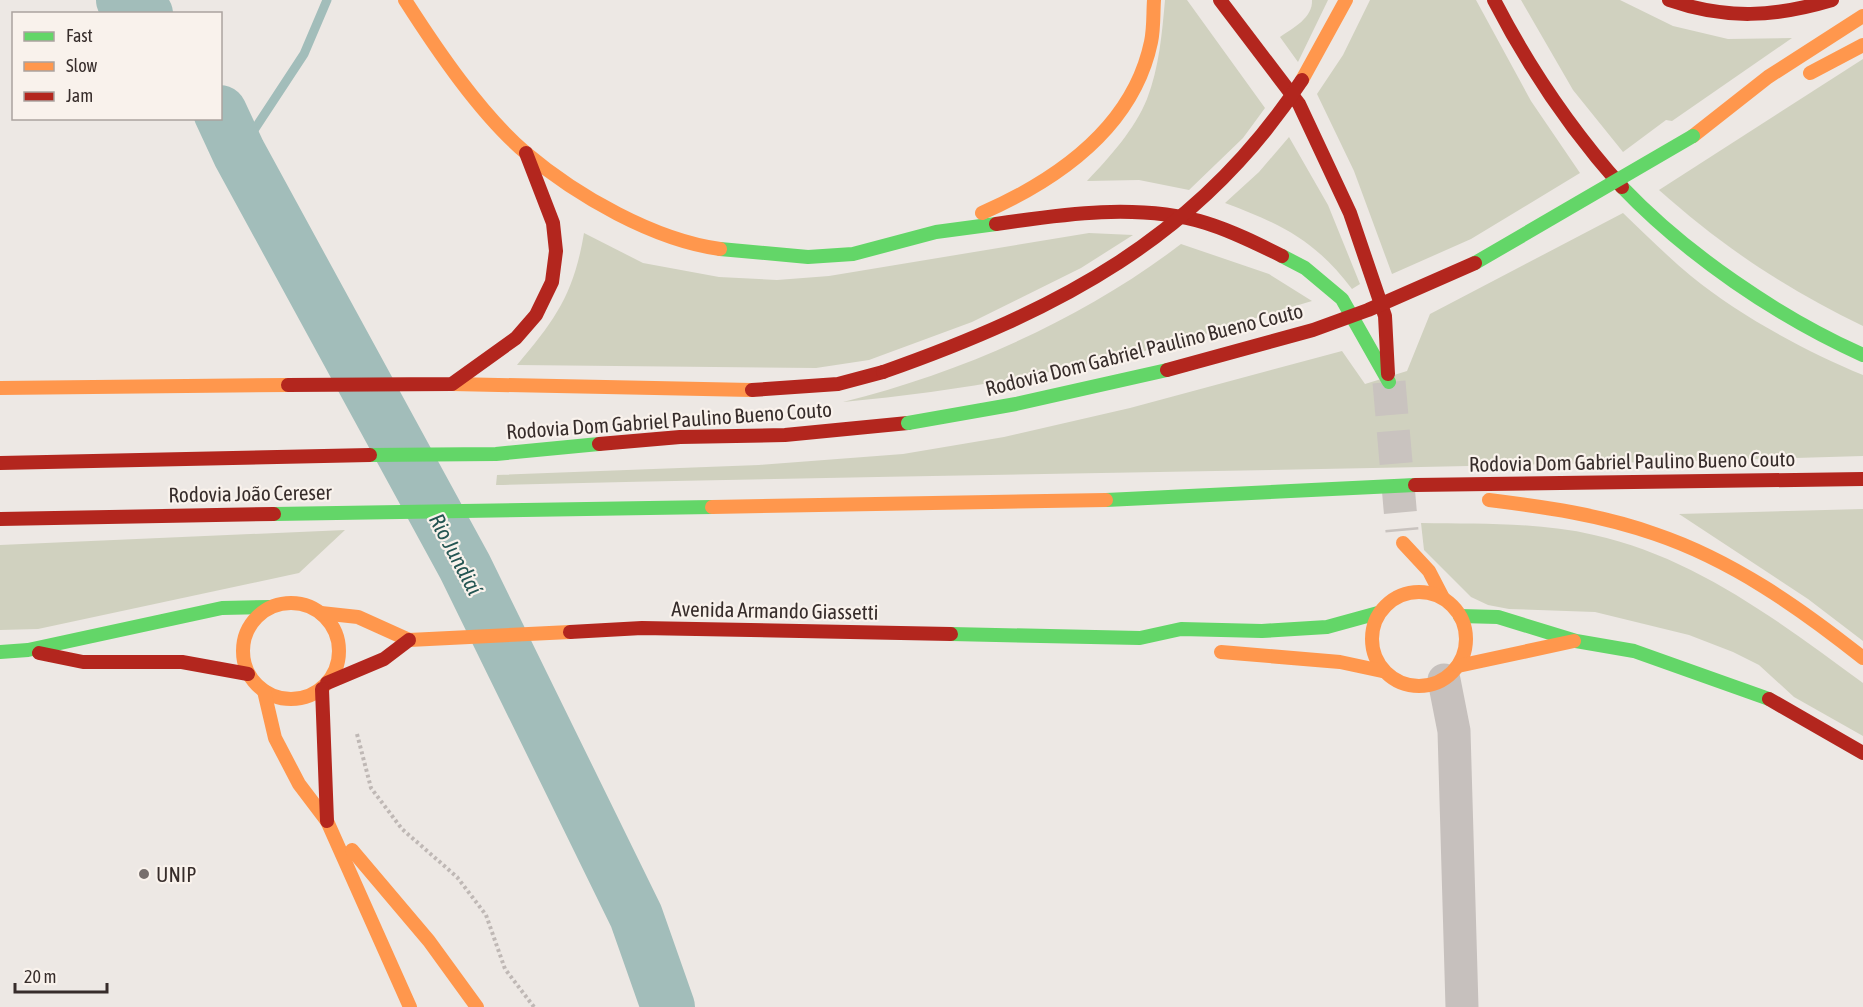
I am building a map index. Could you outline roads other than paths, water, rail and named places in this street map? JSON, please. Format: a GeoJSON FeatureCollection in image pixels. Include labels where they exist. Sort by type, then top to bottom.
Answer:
{"type":"FeatureCollection","features":[{"type":"Feature","properties":{"kind":"main road"},"geometry":{"type":"LineString","coordinates":[[405,0],[429,37],[482,106],[526,153],[594,200],[644,227],[698,246],[753,254],[808,257],[853,254],[936,232],[1070,213],[1143,213],[1205,223],[1262,246],[1305,268],[1342,299],[1389,382],[1385,316],[1350,213],[1299,104],[1220,0]]}},
{"type":"Feature","properties":{"kind":"main road"},"geometry":{"type":"LineString","coordinates":[[936,232],[1021,198],[1083,156],[1117,118],[1137,83],[1151,44],[1154,0]]}},
{"type":"Feature","properties":{"kind":"main road"},"geometry":{"type":"LineString","coordinates":[[0,388],[452,384],[711,392],[782,390],[838,384],[884,372],[950,349],[1014,320],[1094,279],[1160,236],[1214,188],[1265,131],[1307,75],[1346,0]]}},
{"type":"Feature","properties":{"kind":"main road"},"geometry":{"type":"LineString","coordinates":[[1494,0],[1516,45],[1557,107],[1591,150],[1645,211],[1715,266],[1774,307],[1863,355]]}},
{"type":"Feature","properties":{"kind":"main road"},"geometry":{"type":"LineString","coordinates":[[1670,0],[1715,15],[1759,18],[1806,9],[1832,0]]}},
{"type":"Feature","properties":{"kind":"main road","name":"Rodovia Dom Gabriel Paulino Bueno Couto"},"geometry":{"type":"LineString","coordinates":[[496,454],[680,437],[785,435],[908,423],[1016,404],[1109,383],[1216,358],[1324,326],[1487,258],[1693,136],[1768,77],[1863,16]]}},
{"type":"Feature","properties":{"kind":"main road"},"geometry":{"type":"LineString","coordinates":[[1793,82],[1863,45]]}},
{"type":"Feature","properties":{"kind":"main road"},"geometry":{"type":"LineString","coordinates":[[1693,136],[1763,99]]}},
{"type":"Feature","properties":{"kind":"main road"},"geometry":{"type":"LineString","coordinates":[[452,384],[516,338],[536,315],[552,282],[556,251],[553,224],[526,153]]}},
{"type":"Feature","properties":{"kind":"main road"},"geometry":{"type":"LineString","coordinates":[[0,448],[130,458]]}},
{"type":"Feature","properties":{"kind":"main road","name":"Rodovia João Cereser"},"geometry":{"type":"LineString","coordinates":[[0,463],[274,454],[496,454]]}},
{"type":"Feature","properties":{"kind":"main road","name":"Rodovia Dom Gabriel Paulino Bueno Couto"},"geometry":{"type":"LineString","coordinates":[[501,511],[1112,500],[1374,485],[1863,479]]}},
{"type":"Feature","properties":{"kind":"main road"},"geometry":{"type":"LineString","coordinates":[[1374,485],[1556,509],[1625,524],[1678,542],[1743,576],[1863,658]]}},
{"type":"Feature","properties":{"kind":"main road","name":"Rodovia João Cereser"},"geometry":{"type":"LineString","coordinates":[[0,519],[501,511]]}},
{"type":"Feature","properties":{"kind":"main road"},"geometry":{"type":"LineString","coordinates":[[1400,565],[1403,537],[1429,571],[1443,598],[1460,616],[1466,632],[1465,649],[1451,673]]}},
{"type":"Feature","properties":{"kind":"main road"},"geometry":{"type":"LineString","coordinates":[[1382,670],[1373,653],[1371,633],[1378,613],[1395,593],[1427,592],[1443,598]]}},
{"type":"Feature","properties":{"kind":"main road"},"geometry":{"type":"LineString","coordinates":[[410,1007],[327,821],[325,686],[336,670],[338,646],[330,623],[321,613],[305,605],[288,603],[271,608],[258,616],[248,628],[243,644],[243,659],[248,674],[264,691],[284,699],[297,699],[325,686],[384,659],[415,640]]}},
{"type":"Feature","properties":{"kind":"main road"},"geometry":{"type":"LineString","coordinates":[[0,652],[28,651],[222,608],[271,608]]}},
{"type":"Feature","properties":{"kind":"main road","name":"Avenida Armando Giassetti"},"geometry":{"type":"LineString","coordinates":[[321,613],[358,617],[415,640],[642,628],[1140,638],[1181,629],[1262,631],[1327,627],[1378,613]]}},
{"type":"Feature","properties":{"kind":"main road"},"geometry":{"type":"LineString","coordinates":[[1460,616],[1498,617],[1576,641],[1634,651],[1761,695],[1863,753]]}},
{"type":"Feature","properties":{"kind":"main road","name":"Avenida Armando Giassetti"},"geometry":{"type":"LineString","coordinates":[[1140,638],[1173,647]]}},
{"type":"Feature","properties":{"kind":"main road"},"geometry":{"type":"LineString","coordinates":[[1206,651],[1260,653],[1340,662],[1382,670],[1404,685],[1425,686],[1451,673],[1576,641]]}},
{"type":"Feature","properties":{"kind":"main road"},"geometry":{"type":"LineString","coordinates":[[28,651],[82,662],[182,662],[248,674]]}},
{"type":"Feature","properties":{"kind":"main road"},"geometry":{"type":"LineString","coordinates":[[264,691],[275,738],[298,784],[429,941],[477,1007]]}},
{"type":"Feature","properties":{"kind":"street"},"geometry":{"type":"LineString","coordinates":[[1451,673],[1455,731],[1462,1007]]}},
{"type":"Feature","properties":{"kind":"waterway"},"geometry":{"type":"LineString","coordinates":[[123,0],[143,12]]}},
{"type":"Feature","properties":{"kind":"waterway"},"geometry":{"type":"LineString","coordinates":[[239,153],[304,54],[327,0]]}},
{"type":"Feature","properties":{"kind":"waterway","name":"Rio Jundiaí"},"geometry":{"type":"LineString","coordinates":[[222,116],[239,153],[465,567],[636,916],[668,1007]]}},
{"type":"Feature","properties":{"kind":"tunnel"},"geometry":{"type":"LineString","coordinates":[[1389,382],[1402,531]]}},
{"type":"Feature","properties":{"kind":"place","name":"UNIP"},"geometry":{"type":"Point","coordinates":[144,874]}}]}
